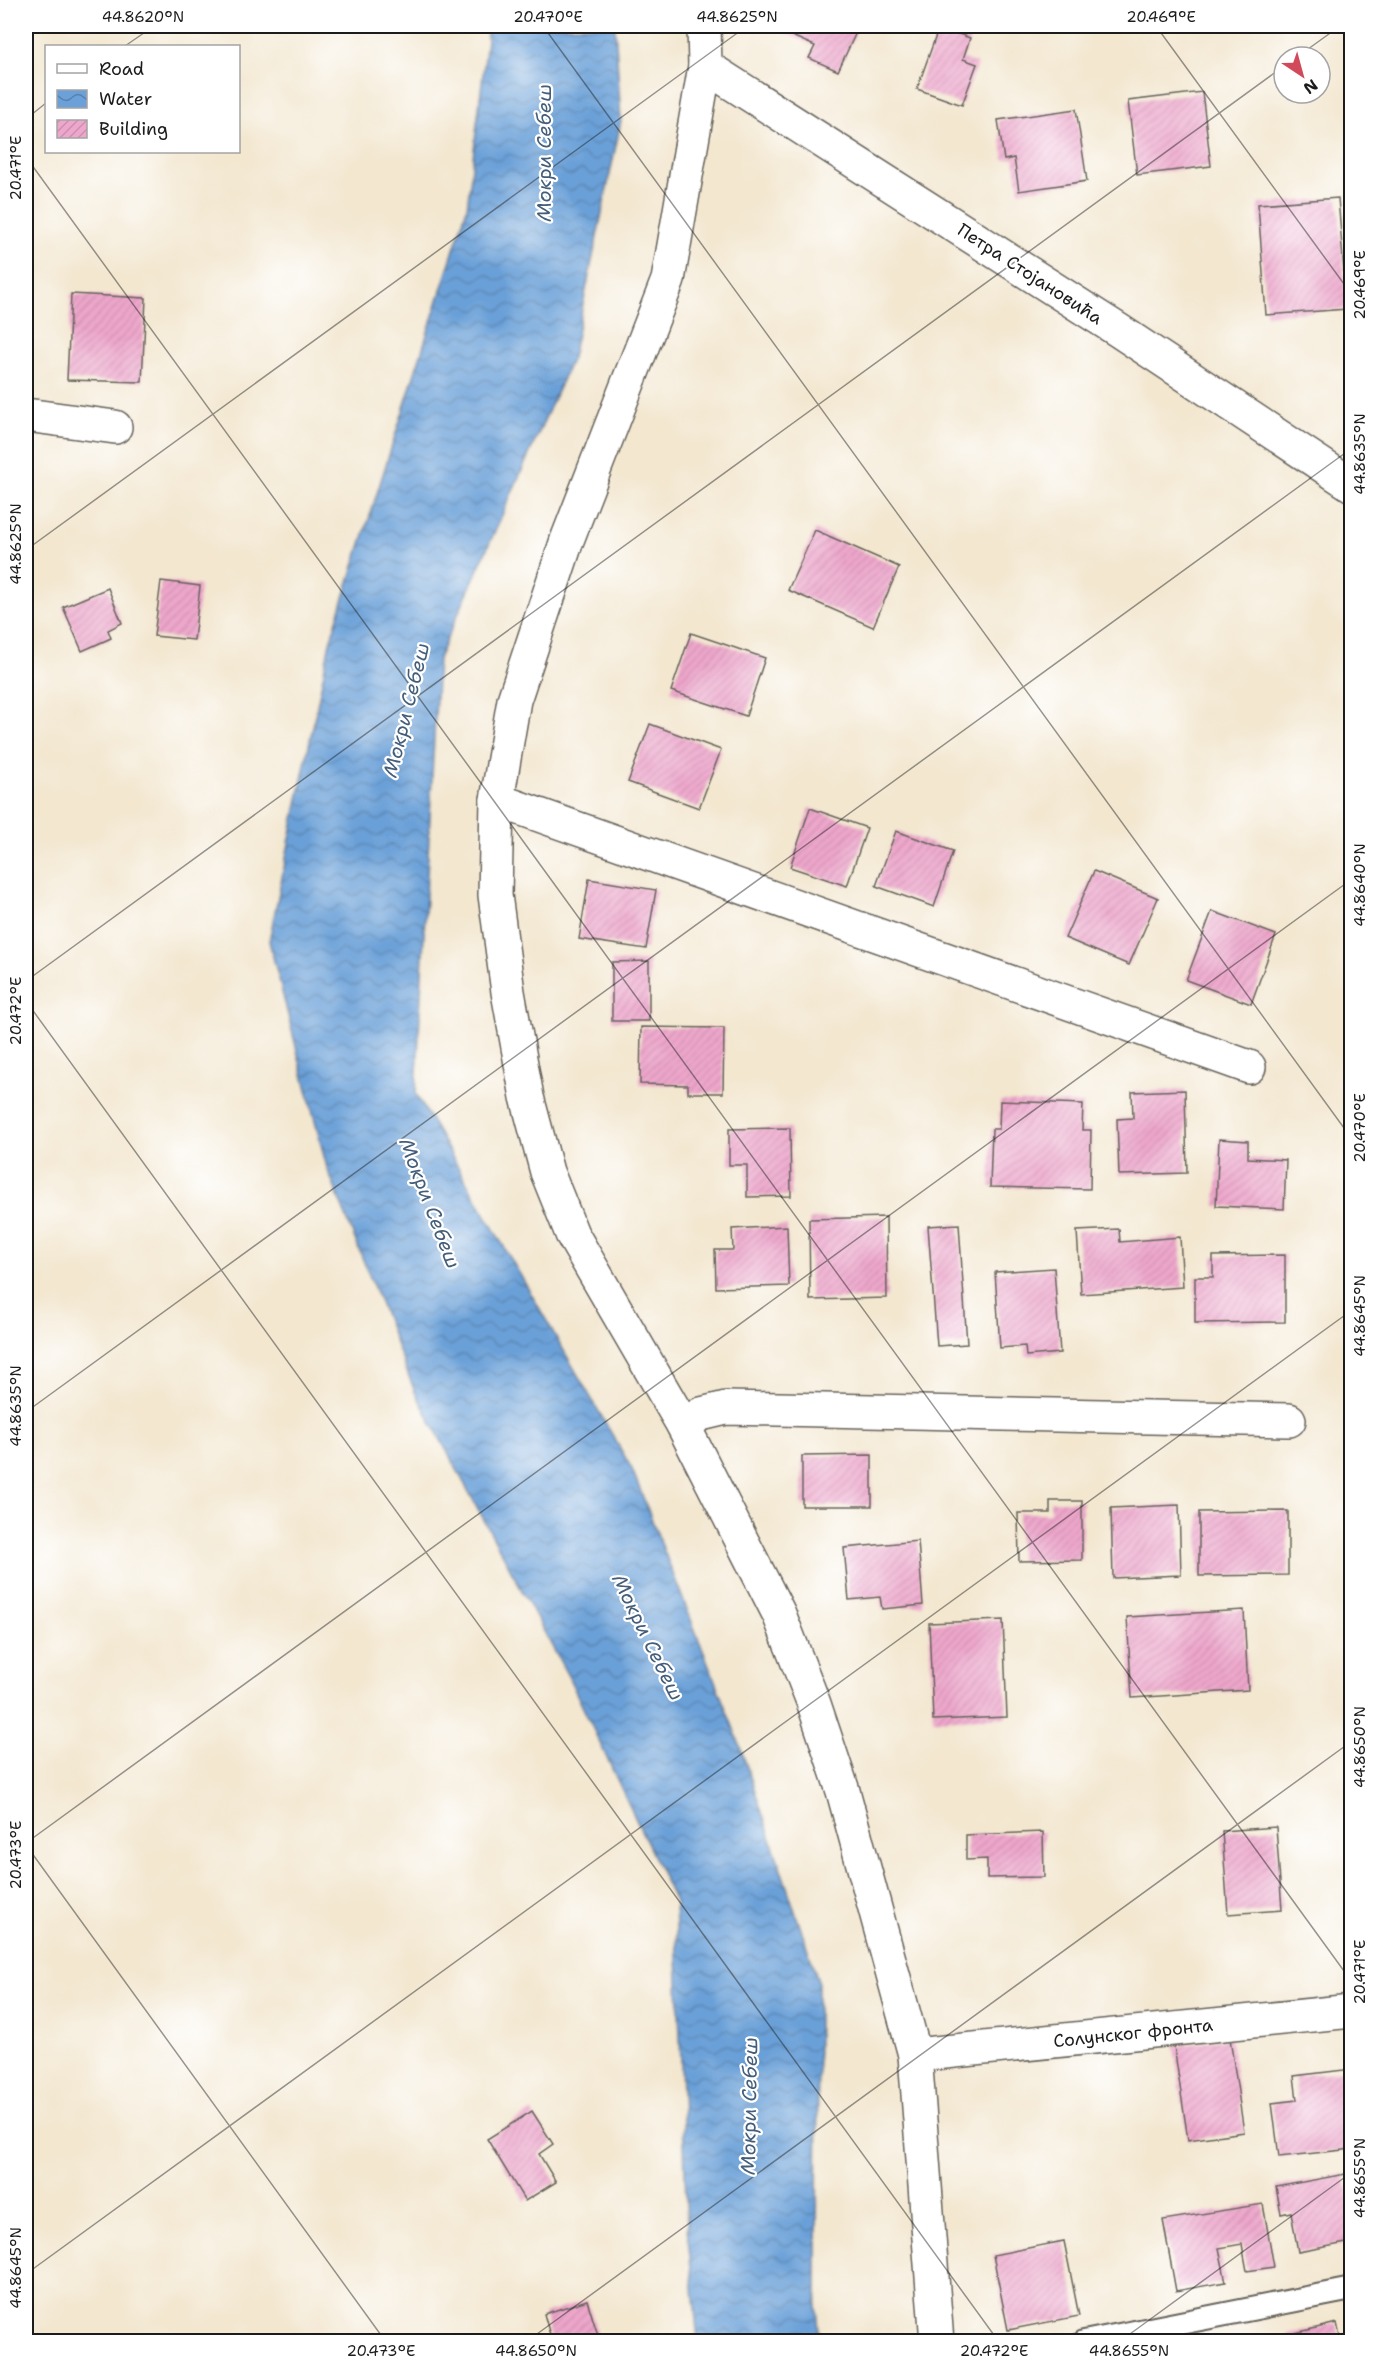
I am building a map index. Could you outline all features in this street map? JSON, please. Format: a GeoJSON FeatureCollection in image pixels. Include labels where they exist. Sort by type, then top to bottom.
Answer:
{"type":"FeatureCollection","features":[{"type":"Feature","properties":{"kind":"street"},"geometry":{"type":"LineString","coordinates":[[704,26],[705,66],[668,280],[570,535],[514,700],[497,800],[495,895],[508,992],[528,1105],[547,1172],[572,1234],[683,1425],[779,1614],[814,1704],[843,1791],[915,2055],[938,2342]]}},
{"type":"Feature","properties":{"kind":"street","name":"Петра Стојановића"},"geometry":{"type":"LineString","coordinates":[[705,66],[1118,330],[1352,485]]}},
{"type":"Feature","properties":{"kind":"street"},"geometry":{"type":"LineString","coordinates":[[26,415],[115,427]]}},
{"type":"Feature","properties":{"kind":"street"},"geometry":{"type":"LineString","coordinates":[[497,800],[1249,1067]]}},
{"type":"Feature","properties":{"kind":"street"},"geometry":{"type":"LineString","coordinates":[[683,1425],[701,1414],[726,1408],[1289,1420]]}},
{"type":"Feature","properties":{"kind":"street","name":"Солунског фронта"},"geometry":{"type":"LineString","coordinates":[[915,2055],[1352,2011]]}},
{"type":"Feature","properties":{"kind":"lane"},"geometry":{"type":"LineString","coordinates":[[1084,2342],[1352,2289]]}},
{"type":"Feature","properties":{"kind":"water","name":"Мокри Себеш"},"geometry":{"type":"Polygon","coordinates":[[[486,26],[615,26],[621,121],[572,358],[438,659],[416,1094],[632,1469],[737,1737],[818,1980],[817,2308],[820,2341],[698,2341],[687,2227],[675,1902],[569,1678],[415,1392],[327,1168],[269,941],[330,642],[467,208],[487,40],[486,26]]]}},
{"type":"Feature","properties":{"kind":"building"},"geometry":{"type":"Polygon","coordinates":[[[785,26],[859,26],[838,71],[809,58],[815,46],[783,32],[785,26]]]}},
{"type":"Feature","properties":{"kind":"building"},"geometry":{"type":"Polygon","coordinates":[[[939,27],[970,38],[963,59],[977,64],[962,105],[917,89],[939,27]]]}},
{"type":"Feature","properties":{"kind":"building"},"geometry":{"type":"Polygon","coordinates":[[[1202,92],[1211,166],[1137,175],[1128,101],[1202,92]]]}},
{"type":"Feature","properties":{"kind":"building"},"geometry":{"type":"Polygon","coordinates":[[[1076,109],[1087,181],[1019,191],[1014,158],[1004,160],[998,120],[1076,109]]]}},
{"type":"Feature","properties":{"kind":"building"},"geometry":{"type":"Polygon","coordinates":[[[1338,198],[1347,309],[1266,315],[1258,204],[1338,198]]]}},
{"type":"Feature","properties":{"kind":"building"},"geometry":{"type":"Polygon","coordinates":[[[71,294],[146,298],[142,382],[67,380],[71,294]]]}},
{"type":"Feature","properties":{"kind":"building"},"geometry":{"type":"Polygon","coordinates":[[[815,530],[899,567],[873,627],[788,590],[815,530]]]}},
{"type":"Feature","properties":{"kind":"building"},"geometry":{"type":"Polygon","coordinates":[[[161,581],[200,586],[194,640],[154,636],[161,581]]]}},
{"type":"Feature","properties":{"kind":"building"},"geometry":{"type":"Polygon","coordinates":[[[108,588],[122,623],[108,630],[111,638],[82,651],[63,607],[108,588]]]}},
{"type":"Feature","properties":{"kind":"building"},"geometry":{"type":"Polygon","coordinates":[[[691,633],[765,658],[746,716],[671,691],[691,633]]]}},
{"type":"Feature","properties":{"kind":"building"},"geometry":{"type":"Polygon","coordinates":[[[650,724],[721,750],[699,808],[628,782],[650,724]]]}},
{"type":"Feature","properties":{"kind":"building"},"geometry":{"type":"Polygon","coordinates":[[[810,808],[867,828],[847,886],[790,867],[810,808]]]}},
{"type":"Feature","properties":{"kind":"building"},"geometry":{"type":"Polygon","coordinates":[[[896,831],[953,851],[934,907],[876,886],[896,831]]]}},
{"type":"Feature","properties":{"kind":"building"},"geometry":{"type":"Polygon","coordinates":[[[1094,871],[1158,898],[1129,965],[1065,938],[1094,871]]]}},
{"type":"Feature","properties":{"kind":"building"},"geometry":{"type":"Polygon","coordinates":[[[589,879],[656,890],[646,949],[579,939],[589,879]]]}},
{"type":"Feature","properties":{"kind":"building"},"geometry":{"type":"Polygon","coordinates":[[[1212,911],[1276,935],[1251,1004],[1186,980],[1212,911]]]}},
{"type":"Feature","properties":{"kind":"building"},"geometry":{"type":"Polygon","coordinates":[[[649,961],[649,1021],[612,1021],[612,962],[649,961]]]}},
{"type":"Feature","properties":{"kind":"building"},"geometry":{"type":"Polygon","coordinates":[[[641,1027],[724,1028],[723,1093],[688,1093],[688,1085],[640,1084],[641,1027]]]}},
{"type":"Feature","properties":{"kind":"building"},"geometry":{"type":"Polygon","coordinates":[[[1185,1090],[1187,1173],[1119,1175],[1117,1119],[1133,1118],[1132,1092],[1185,1090]]]}},
{"type":"Feature","properties":{"kind":"building"},"geometry":{"type":"Polygon","coordinates":[[[1000,1101],[1083,1104],[1082,1130],[1091,1130],[1090,1189],[990,1187],[992,1129],[999,1129],[1000,1101]]]}},
{"type":"Feature","properties":{"kind":"building"},"geometry":{"type":"Polygon","coordinates":[[[790,1128],[791,1196],[747,1197],[747,1165],[729,1165],[729,1129],[790,1128]]]}},
{"type":"Feature","properties":{"kind":"building"},"geometry":{"type":"Polygon","coordinates":[[[1219,1139],[1248,1141],[1248,1158],[1286,1160],[1284,1209],[1216,1206],[1219,1139]]]}},
{"type":"Feature","properties":{"kind":"building"},"geometry":{"type":"Polygon","coordinates":[[[886,1217],[887,1298],[810,1300],[809,1219],[886,1217]]]}},
{"type":"Feature","properties":{"kind":"building"},"geometry":{"type":"Polygon","coordinates":[[[959,1224],[967,1344],[937,1346],[928,1226],[959,1224]]]}},
{"type":"Feature","properties":{"kind":"building"},"geometry":{"type":"Polygon","coordinates":[[[787,1226],[789,1286],[716,1288],[715,1250],[733,1250],[732,1229],[787,1226]]]}},
{"type":"Feature","properties":{"kind":"building"},"geometry":{"type":"Polygon","coordinates":[[[1119,1229],[1120,1242],[1180,1237],[1183,1287],[1081,1294],[1077,1231],[1119,1229]]]}},
{"type":"Feature","properties":{"kind":"building"},"geometry":{"type":"Polygon","coordinates":[[[1285,1255],[1285,1322],[1195,1323],[1195,1277],[1213,1277],[1213,1256],[1285,1255]]]}},
{"type":"Feature","properties":{"kind":"building"},"geometry":{"type":"Polygon","coordinates":[[[1054,1268],[1060,1353],[1026,1356],[1025,1346],[1000,1348],[995,1272],[1054,1268]]]}},
{"type":"Feature","properties":{"kind":"building"},"geometry":{"type":"Polygon","coordinates":[[[872,1455],[872,1506],[802,1506],[802,1456],[872,1455]]]}},
{"type":"Feature","properties":{"kind":"building"},"geometry":{"type":"Polygon","coordinates":[[[1050,1501],[1082,1501],[1082,1560],[1019,1561],[1018,1513],[1050,1513],[1050,1501]]]}},
{"type":"Feature","properties":{"kind":"building"},"geometry":{"type":"Polygon","coordinates":[[[1179,1505],[1181,1575],[1113,1578],[1111,1508],[1179,1505]]]}},
{"type":"Feature","properties":{"kind":"building"},"geometry":{"type":"Polygon","coordinates":[[[1288,1511],[1288,1575],[1199,1576],[1199,1512],[1288,1511]]]}},
{"type":"Feature","properties":{"kind":"building"},"geometry":{"type":"Polygon","coordinates":[[[918,1541],[923,1605],[882,1609],[880,1597],[849,1600],[844,1548],[918,1541]]]}},
{"type":"Feature","properties":{"kind":"building"},"geometry":{"type":"Polygon","coordinates":[[[1244,1610],[1248,1690],[1132,1698],[1127,1617],[1244,1610]]]}},
{"type":"Feature","properties":{"kind":"building"},"geometry":{"type":"Polygon","coordinates":[[[1003,1620],[1007,1717],[933,1720],[929,1623],[1003,1620]]]}},
{"type":"Feature","properties":{"kind":"building"},"geometry":{"type":"Polygon","coordinates":[[[1276,1827],[1282,1910],[1228,1914],[1222,1831],[1276,1827]]]}},
{"type":"Feature","properties":{"kind":"building"},"geometry":{"type":"Polygon","coordinates":[[[1043,1832],[1044,1877],[987,1878],[987,1859],[966,1860],[966,1835],[1043,1832]]]}},
{"type":"Feature","properties":{"kind":"building"},"geometry":{"type":"Polygon","coordinates":[[[1230,2038],[1244,2132],[1188,2140],[1174,2046],[1230,2038]]]}},
{"type":"Feature","properties":{"kind":"building"},"geometry":{"type":"Polygon","coordinates":[[[1352,2069],[1352,2149],[1279,2157],[1272,2103],[1297,2100],[1294,2076],[1352,2069]]]}},
{"type":"Feature","properties":{"kind":"building"},"geometry":{"type":"Polygon","coordinates":[[[532,2111],[553,2144],[539,2154],[556,2182],[525,2201],[487,2139],[532,2111]]]}},
{"type":"Feature","properties":{"kind":"building"},"geometry":{"type":"Polygon","coordinates":[[[1345,2174],[1352,2208],[1352,2242],[1298,2252],[1291,2212],[1281,2214],[1276,2187],[1345,2174]]]}},
{"type":"Feature","properties":{"kind":"building"},"geometry":{"type":"Polygon","coordinates":[[[1263,2204],[1274,2267],[1247,2271],[1242,2244],[1219,2248],[1226,2282],[1176,2291],[1163,2220],[1263,2204]]]}},
{"type":"Feature","properties":{"kind":"building"},"geometry":{"type":"Polygon","coordinates":[[[1064,2241],[1079,2316],[1008,2330],[993,2255],[1064,2241]]]}},
{"type":"Feature","properties":{"kind":"building"},"geometry":{"type":"Polygon","coordinates":[[[587,2300],[600,2342],[552,2342],[544,2314],[587,2300]]]}},
{"type":"Feature","properties":{"kind":"building"},"geometry":{"type":"Polygon","coordinates":[[[1337,2323],[1340,2337],[1346,2336],[1348,2342],[1288,2342],[1287,2335],[1337,2323]]]}}]}
